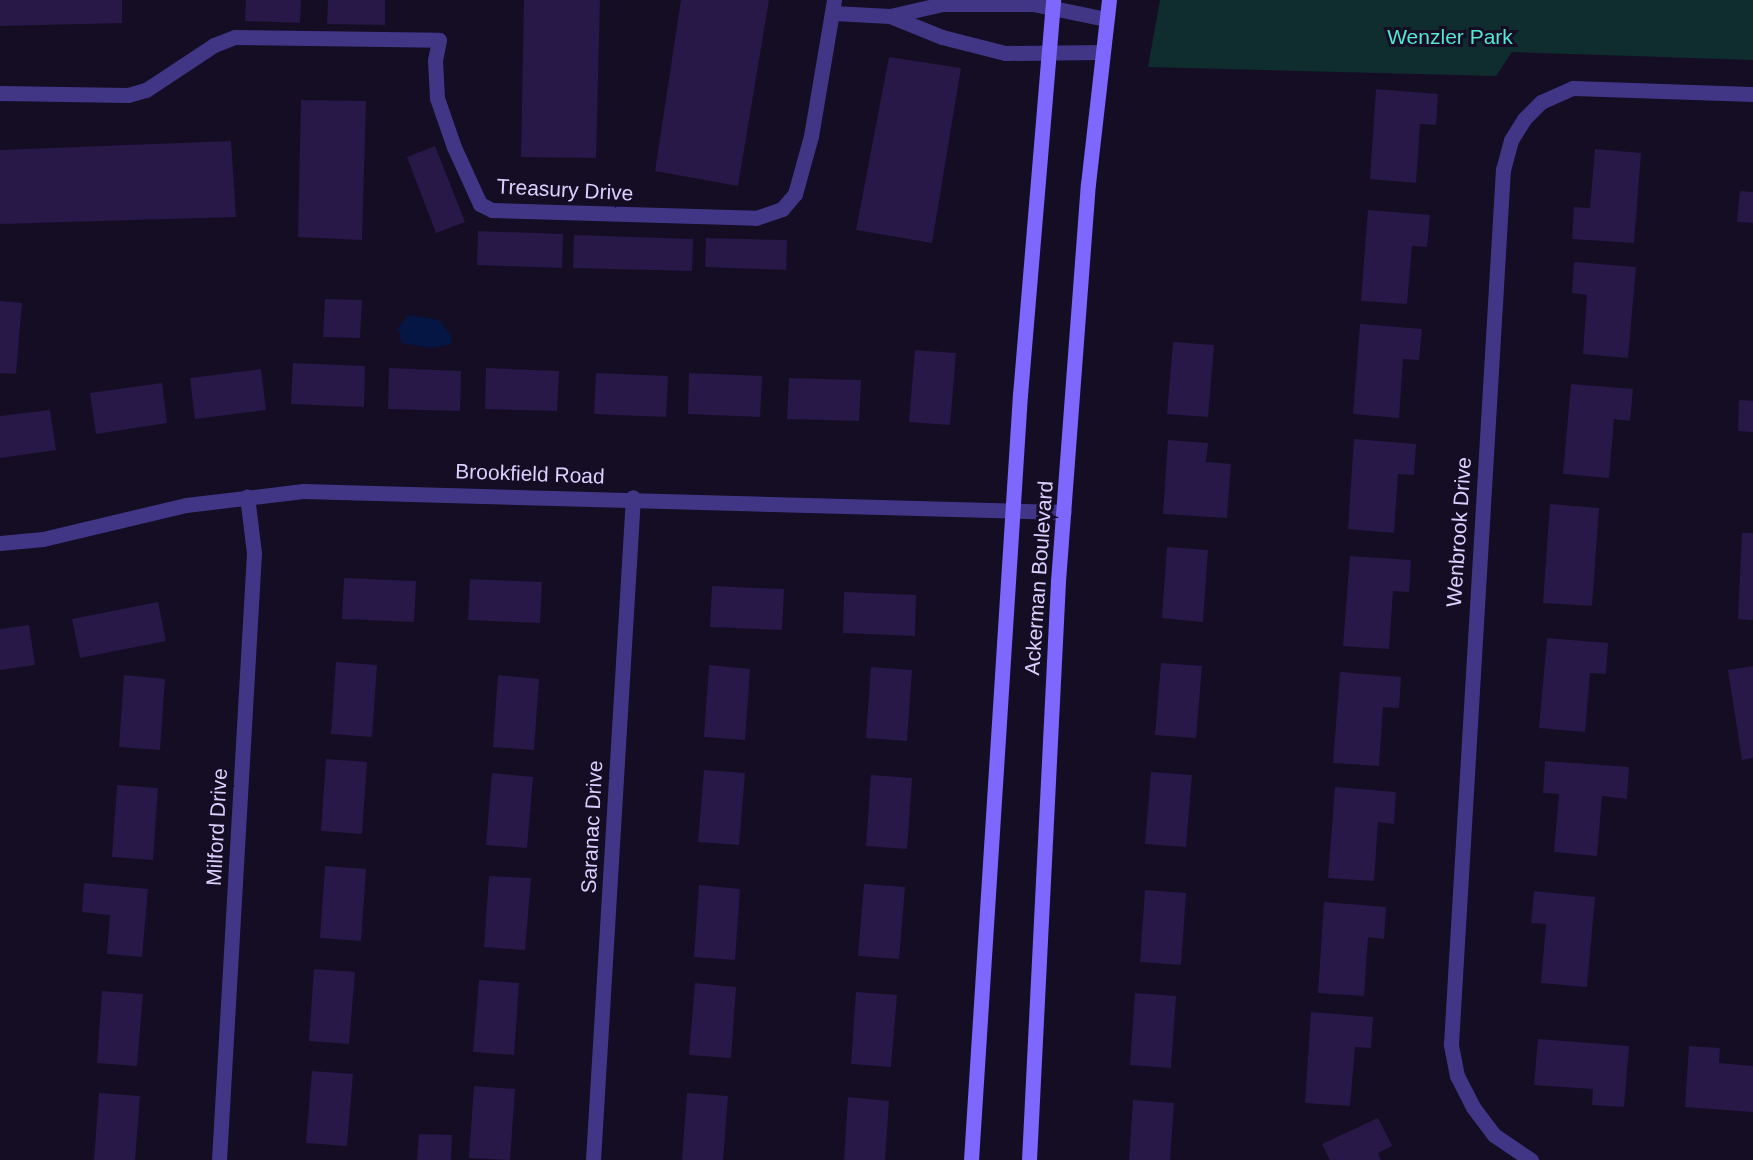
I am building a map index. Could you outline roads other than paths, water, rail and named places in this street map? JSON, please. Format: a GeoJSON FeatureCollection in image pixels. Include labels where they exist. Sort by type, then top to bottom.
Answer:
{"type":"FeatureCollection","features":[{"type":"Feature","properties":{"kind":"street","name":"Ackerman Boulevard"},"geometry":{"type":"LineString","coordinates":[[1029,1160],[1064,512],[1088,184],[1109,0]]}},
{"type":"Feature","properties":{"kind":"street"},"geometry":{"type":"LineString","coordinates":[[890,16],[943,4],[1034,4],[1052,5],[1106,19]]}},
{"type":"Feature","properties":{"kind":"street","name":"Ackerman Boulevard"},"geometry":{"type":"LineString","coordinates":[[971,1160],[1013,510],[1052,5]]}},
{"type":"Feature","properties":{"kind":"street"},"geometry":{"type":"LineString","coordinates":[[834,6],[890,16],[942,37],[1005,53],[1102,52]]}},
{"type":"Feature","properties":{"kind":"street","name":"Treasury Drive"},"geometry":{"type":"LineString","coordinates":[[0,93],[128,95],[146,90],[214,45],[236,37],[439,40],[435,60],[437,98],[454,147],[480,204],[492,210],[756,218],[782,209],[795,194],[811,136],[834,6]]}},
{"type":"Feature","properties":{"kind":"street","name":"Wenbrook Drive"},"geometry":{"type":"LineString","coordinates":[[1532,1160],[1494,1135],[1473,1107],[1457,1076],[1451,1044],[1503,170],[1511,140],[1524,119],[1540,102],[1574,88],[1753,94]]}},
{"type":"Feature","properties":{"kind":"street","name":"Brookfield Road"},"geometry":{"type":"LineString","coordinates":[[0,543],[43,538],[186,506],[303,490],[1064,512]]}},
{"type":"Feature","properties":{"kind":"street","name":"Milford Drive"},"geometry":{"type":"LineString","coordinates":[[219,1160],[254,553],[247,496]]}},
{"type":"Feature","properties":{"kind":"street","name":"Saranac Drive"},"geometry":{"type":"LineString","coordinates":[[593,1160],[633,498]]}},
{"type":"Feature","properties":{"kind":"water"},"geometry":{"type":"Polygon","coordinates":[[[409,315],[439,320],[452,337],[451,344],[432,348],[402,343],[398,328],[409,315]]]}},
{"type":"Feature","properties":{"kind":"park label","name":"Wenzler Park"},"geometry":{"type":"Point","coordinates":[1450,37]}}]}
